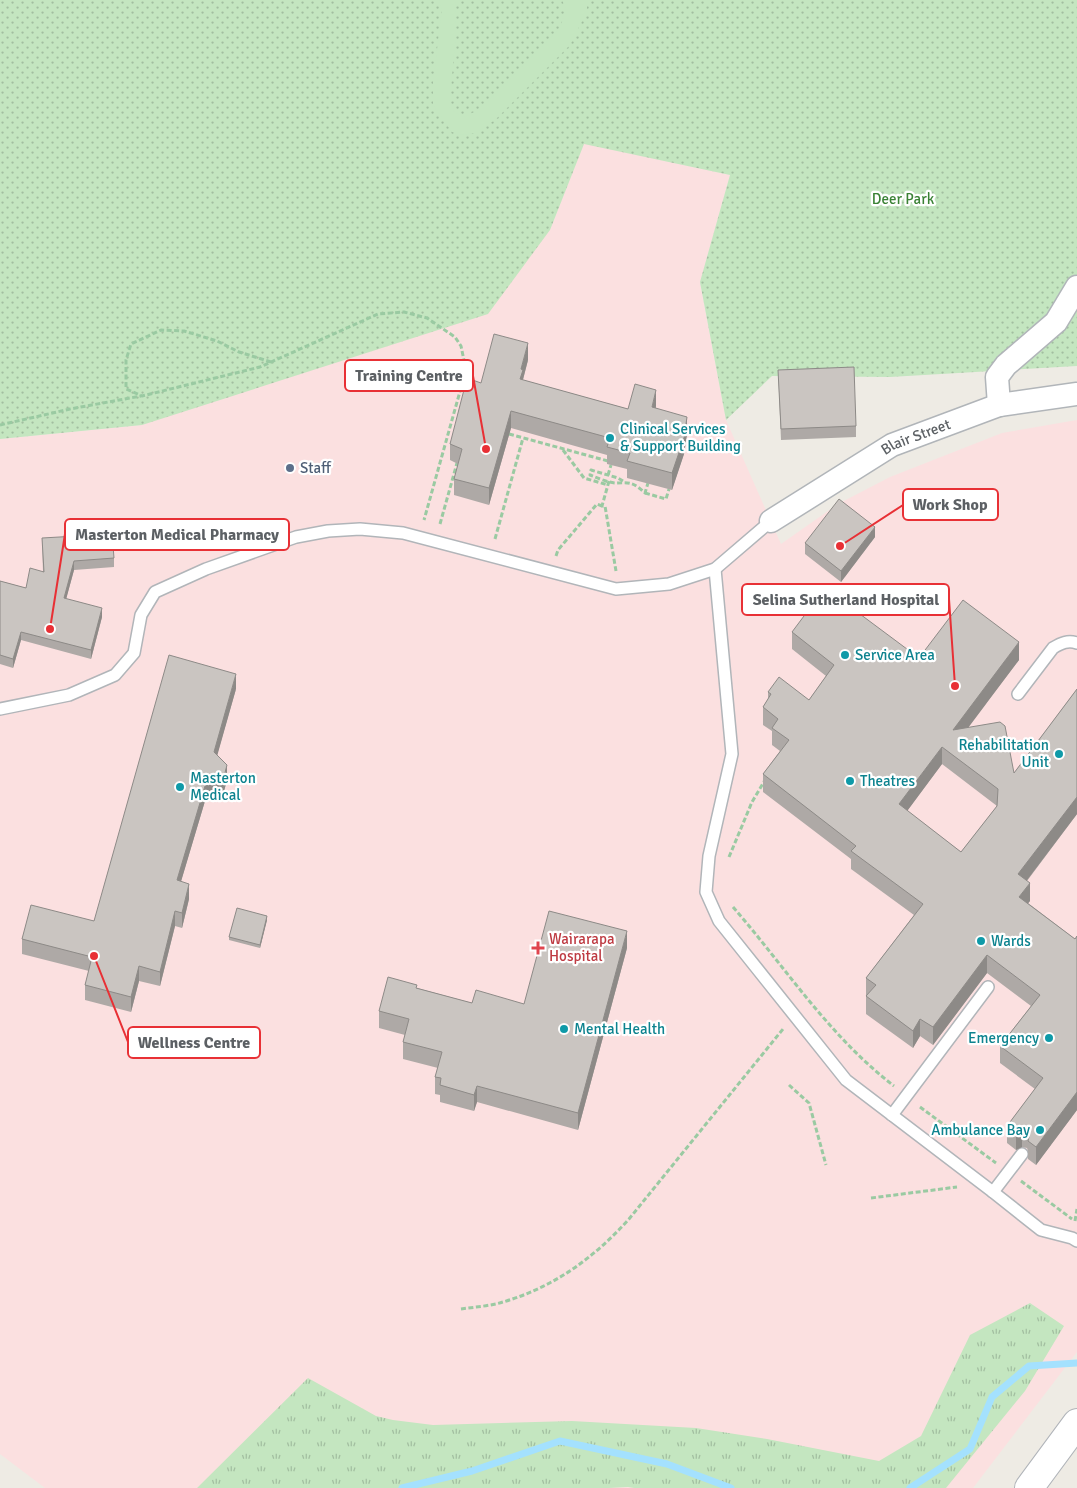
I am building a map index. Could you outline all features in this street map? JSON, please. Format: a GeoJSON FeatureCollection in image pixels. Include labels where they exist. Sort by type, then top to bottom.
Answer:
{"type":"FeatureCollection","features":[{"type":"Feature","properties":{"kind":"main road"},"geometry":{"type":"LineString","coordinates":[[1030,1488],[1077,1423]]}},
{"type":"Feature","properties":{"kind":"street"},"geometry":{"type":"LineString","coordinates":[[999,405],[997,378],[1006,366],[1056,322],[1077,287]]}},
{"type":"Feature","properties":{"kind":"street","name":"Blair Street"},"geometry":{"type":"LineString","coordinates":[[770,521],[892,445],[999,405],[1077,394]]}},
{"type":"Feature","properties":{"kind":"lane"},"geometry":{"type":"LineString","coordinates":[[0,709],[69,695],[115,675],[134,653],[141,615],[155,592],[206,569],[296,537],[328,531],[360,529],[403,533],[616,588],[669,584],[714,569],[770,521]]}},
{"type":"Feature","properties":{"kind":"lane"},"geometry":{"type":"LineString","coordinates":[[714,569],[732,754],[709,856],[706,892],[719,921],[846,1080],[1041,1230],[1077,1241]]}},
{"type":"Feature","properties":{"kind":"lane"},"geometry":{"type":"LineString","coordinates":[[1018,694],[1053,648],[1062,643],[1072,642],[1077,644]]}},
{"type":"Feature","properties":{"kind":"lane"},"geometry":{"type":"LineString","coordinates":[[892,1115],[988,987]]}},
{"type":"Feature","properties":{"kind":"lane"},"geometry":{"type":"LineString","coordinates":[[994,1192],[1022,1154]]}},
{"type":"Feature","properties":{"kind":"path"},"geometry":{"type":"LineString","coordinates":[[0,425],[70,409],[142,396],[260,367],[378,314],[404,312],[427,318],[455,337],[461,346],[466,370],[419,538]]}},
{"type":"Feature","properties":{"kind":"path"},"geometry":{"type":"LineString","coordinates":[[142,396],[126,389],[126,360],[131,344],[161,330],[184,331],[217,340],[239,352],[271,362]]}},
{"type":"Feature","properties":{"kind":"path"},"geometry":{"type":"LineString","coordinates":[[509,434],[610,463],[608,475]]}},
{"type":"Feature","properties":{"kind":"path"},"geometry":{"type":"LineString","coordinates":[[491,556],[523,438]]}},
{"type":"Feature","properties":{"kind":"path"},"geometry":{"type":"LineString","coordinates":[[563,450],[584,478],[609,483],[623,481]]}},
{"type":"Feature","properties":{"kind":"path"},"geometry":{"type":"LineString","coordinates":[[436,542],[456,463]]}},
{"type":"Feature","properties":{"kind":"path"},"geometry":{"type":"LineString","coordinates":[[609,483],[590,475],[591,470],[636,485],[645,493],[666,499],[669,489]]}},
{"type":"Feature","properties":{"kind":"path"},"geometry":{"type":"LineString","coordinates":[[602,506],[609,483]]}},
{"type":"Feature","properties":{"kind":"path"},"geometry":{"type":"LineString","coordinates":[[645,493],[648,483]]}},
{"type":"Feature","properties":{"kind":"path"},"geometry":{"type":"LineString","coordinates":[[552,572],[558,550],[597,504],[605,506],[616,567],[616,588]]}},
{"type":"Feature","properties":{"kind":"path"},"geometry":{"type":"LineString","coordinates":[[726,864],[752,802],[769,774]]}},
{"type":"Feature","properties":{"kind":"path"},"geometry":{"type":"LineString","coordinates":[[729,902],[853,1052],[906,1096],[1076,1222]]}},
{"type":"Feature","properties":{"kind":"path"},"geometry":{"type":"LineString","coordinates":[[461,1309],[501,1303],[531,1292],[565,1276],[587,1261],[629,1219],[808,999]]}},
{"type":"Feature","properties":{"kind":"path"},"geometry":{"type":"LineString","coordinates":[[789,1085],[809,1103],[826,1165]]}},
{"type":"Feature","properties":{"kind":"path"},"geometry":{"type":"LineString","coordinates":[[871,1198],[982,1183]]}},
{"type":"Feature","properties":{"kind":"path"},"geometry":{"type":"LineString","coordinates":[[1076,1222],[1077,1209]]}},
{"type":"Feature","properties":{"kind":"shaded area","name":"Wairarapa Hospital"},"geometry":{"type":"Polygon","coordinates":[[[584,143],[730,175],[700,283],[726,420],[781,544],[838,504],[890,477],[1002,433],[1077,420],[1077,1352],[973,1488],[45,1488],[0,1454],[0,439],[142,425],[550,230],[584,143]]]}},
{"type":"Feature","properties":{"kind":"green space","name":"Deer Park"},"geometry":{"type":"Polygon","coordinates":[[[0,0],[1077,0],[1077,366],[890,377],[772,376],[726,420],[700,282],[730,175],[584,144],[550,230],[488,314],[142,425],[0,439],[0,0]]]}},
{"type":"Feature","properties":{"kind":"green space"},"geometry":{"type":"Polygon","coordinates":[[[439,0],[455,0],[456,33],[449,108],[463,117],[481,109],[560,28],[566,9],[562,0],[587,0],[587,11],[570,45],[496,119],[476,133],[461,135],[452,132],[433,105],[433,82],[442,9],[439,0]]]}},
{"type":"Feature","properties":{"kind":"green space"},"geometry":{"type":"Polygon","coordinates":[[[1030,1303],[1064,1326],[1025,1391],[946,1488],[197,1488],[308,1378],[376,1416],[393,1420],[433,1425],[572,1421],[696,1428],[767,1439],[879,1461],[921,1436],[970,1335],[1030,1303]]]}},
{"type":"Feature","properties":{"kind":"building"},"geometry":{"type":"Polygon","coordinates":[[[494,334],[528,343],[520,379],[628,409],[635,384],[656,390],[652,407],[687,417],[684,438],[672,473],[627,461],[630,453],[607,447],[610,438],[511,411],[489,488],[454,479],[462,449],[450,444],[467,378],[481,383],[494,334]]]}},
{"type":"Feature","properties":{"kind":"building"},"geometry":{"type":"Polygon","coordinates":[[[854,367],[856,426],[781,429],[778,370],[854,367]]]}},
{"type":"Feature","properties":{"kind":"building"},"geometry":{"type":"Polygon","coordinates":[[[839,499],[875,527],[841,571],[805,543],[839,499]]]}},
{"type":"Feature","properties":{"kind":"building"},"geometry":{"type":"Polygon","coordinates":[[[112,534],[114,558],[74,561],[64,598],[102,608],[91,650],[21,632],[13,659],[0,655],[0,581],[26,588],[30,568],[44,572],[42,538],[112,534]]]}},
{"type":"Feature","properties":{"kind":"building"},"geometry":{"type":"Polygon","coordinates":[[[825,588],[919,658],[963,600],[1019,642],[953,730],[1000,722],[1005,726],[1014,773],[1077,689],[1077,797],[1018,874],[1030,883],[1019,897],[1075,939],[1077,936],[1077,1092],[1036,1147],[1028,1141],[1027,1131],[1022,1129],[1016,1132],[1007,1126],[1043,1078],[1000,1046],[1040,995],[987,955],[933,1027],[920,1019],[913,1031],[866,996],[876,985],[866,978],[923,904],[851,851],[856,846],[763,774],[789,740],[772,728],[778,719],[763,707],[771,694],[768,692],[779,677],[809,700],[834,665],[792,632],[825,588]],[[942,747],[899,804],[961,852],[997,806],[998,789],[942,747]]]}},
{"type":"Feature","properties":{"kind":"building","name":"Masterton Medical"},"geometry":{"type":"Polygon","coordinates":[[[169,655],[236,674],[214,752],[227,765],[223,780],[205,786],[177,880],[189,884],[182,913],[175,911],[160,972],[139,966],[131,997],[85,985],[92,957],[22,939],[31,905],[94,921],[169,655]]]}},
{"type":"Feature","properties":{"kind":"building"},"geometry":{"type":"Polygon","coordinates":[[[237,908],[267,916],[260,945],[229,937],[237,908]]]}},
{"type":"Feature","properties":{"kind":"building"},"geometry":{"type":"Polygon","coordinates":[[[549,911],[627,931],[578,1113],[477,1086],[474,1095],[440,1085],[441,1078],[435,1077],[442,1052],[403,1042],[409,1019],[379,1011],[388,977],[417,985],[416,988],[472,1003],[476,990],[524,1004],[549,911]]]}},
{"type":"Feature","properties":{"kind":"waterway"},"geometry":{"type":"LineString","coordinates":[[910,1488],[970,1449],[992,1397],[1029,1366],[1077,1363]]}},
{"type":"Feature","properties":{"kind":"waterway"},"geometry":{"type":"LineString","coordinates":[[402,1488],[472,1471],[560,1441],[667,1464],[731,1488]]}},
{"type":"Feature","properties":{"kind":"place","name":"Clinical Services & Support Building"},"geometry":{"type":"Point","coordinates":[610,438]}},
{"type":"Feature","properties":{"kind":"place","name":"Training Centre"},"geometry":{"type":"Point","coordinates":[486,449]}},
{"type":"Feature","properties":{"kind":"place","name":"Staff"},"geometry":{"type":"Point","coordinates":[290,468]}},
{"type":"Feature","properties":{"kind":"place","name":"Work Shop"},"geometry":{"type":"Point","coordinates":[840,546]}},
{"type":"Feature","properties":{"kind":"place","name":"Masterton Medical Pharmacy"},"geometry":{"type":"Point","coordinates":[50,629]}},
{"type":"Feature","properties":{"kind":"place","name":"Service Area"},"geometry":{"type":"Point","coordinates":[845,655]}},
{"type":"Feature","properties":{"kind":"place","name":"Selina Sutherland Hospital"},"geometry":{"type":"Point","coordinates":[955,686]}},
{"type":"Feature","properties":{"kind":"place","name":"Rehabilitation Unit"},"geometry":{"type":"Point","coordinates":[1059,754]}},
{"type":"Feature","properties":{"kind":"place","name":"Theatres"},"geometry":{"type":"Point","coordinates":[850,781]}},
{"type":"Feature","properties":{"kind":"place","name":"Masterton Medical"},"geometry":{"type":"Point","coordinates":[180,787]}},
{"type":"Feature","properties":{"kind":"place","name":"Wards"},"geometry":{"type":"Point","coordinates":[981,941]}},
{"type":"Feature","properties":{"kind":"place","name":"Wairarapa Hospital"},"geometry":{"type":"Point","coordinates":[538,948]}},
{"type":"Feature","properties":{"kind":"place","name":"Wellness Centre"},"geometry":{"type":"Point","coordinates":[94,956]}},
{"type":"Feature","properties":{"kind":"place","name":"Mental Health"},"geometry":{"type":"Point","coordinates":[564,1029]}},
{"type":"Feature","properties":{"kind":"place","name":"Emergency"},"geometry":{"type":"Point","coordinates":[1049,1038]}},
{"type":"Feature","properties":{"kind":"place","name":"Ambulance Bay"},"geometry":{"type":"Point","coordinates":[1040,1130]}}]}
